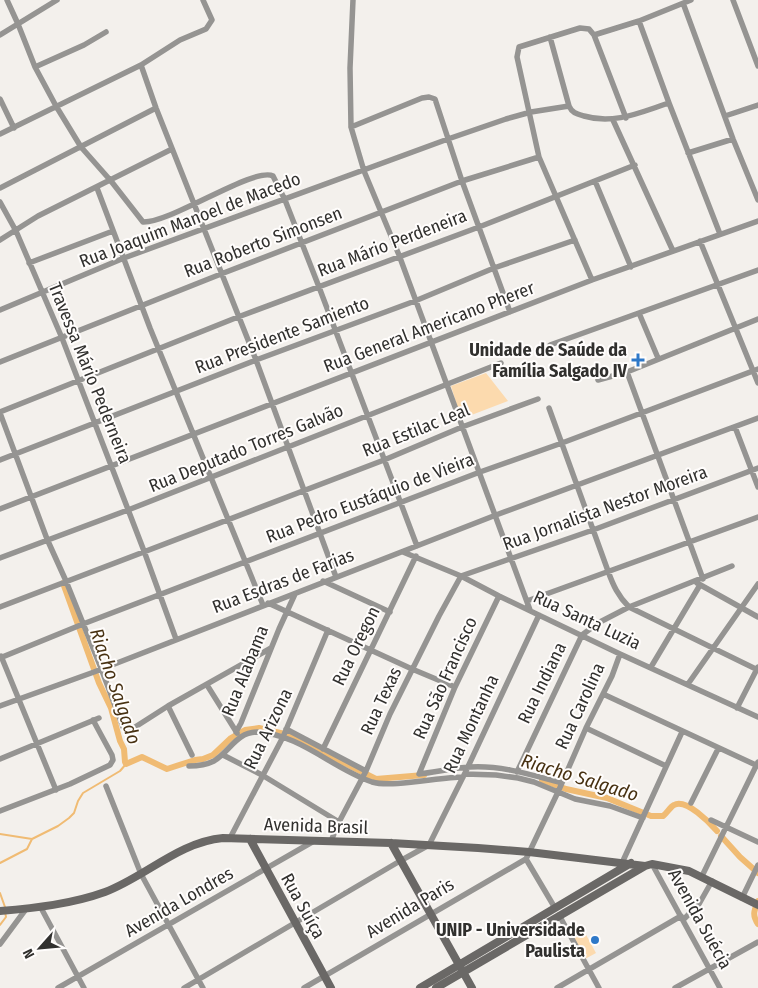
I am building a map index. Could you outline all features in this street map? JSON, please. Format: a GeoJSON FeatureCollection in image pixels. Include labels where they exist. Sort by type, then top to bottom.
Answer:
{"type":"FeatureCollection","features":[{"type":"Feature","properties":{"kind":"street"},"geometry":{"type":"LineString","coordinates":[[7,0],[35,67],[56,106],[81,146],[111,180],[143,222],[145,223],[178,212],[218,192],[259,176],[268,174],[273,176],[285,200],[319,287],[417,546]]}},
{"type":"Feature","properties":{"kind":"street"},"geometry":{"type":"LineString","coordinates":[[0,35],[57,0]]}},
{"type":"Feature","properties":{"kind":"street"},"geometry":{"type":"LineString","coordinates":[[353,0],[350,68],[351,127],[364,171],[399,255],[530,610]]}},
{"type":"Feature","properties":{"kind":"street"},"geometry":{"type":"LineString","coordinates":[[594,35],[639,21],[691,0]]}},
{"type":"Feature","properties":{"kind":"street"},"geometry":{"type":"LineString","coordinates":[[733,0],[758,64]]}},
{"type":"Feature","properties":{"kind":"street"},"geometry":{"type":"LineString","coordinates":[[0,134],[141,65],[180,40],[208,27],[212,20],[205,1]]}},
{"type":"Feature","properties":{"kind":"street"},"geometry":{"type":"LineString","coordinates":[[683,3],[733,139],[758,200]]}},
{"type":"Feature","properties":{"kind":"street"},"geometry":{"type":"LineString","coordinates":[[639,21],[720,234]]}},
{"type":"Feature","properties":{"kind":"street"},"geometry":{"type":"LineString","coordinates":[[592,280],[540,157],[517,57],[519,47],[586,28],[594,35],[626,118]]}},
{"type":"Feature","properties":{"kind":"street"},"geometry":{"type":"LineString","coordinates":[[35,67],[84,45],[106,32]]}},
{"type":"Feature","properties":{"kind":"street"},"geometry":{"type":"LineString","coordinates":[[550,37],[568,106],[578,115],[600,120],[613,120],[626,118],[669,103]]}},
{"type":"Feature","properties":{"kind":"street"},"geometry":{"type":"LineString","coordinates":[[141,65],[156,108],[256,360],[336,577]]}},
{"type":"Feature","properties":{"kind":"street"},"geometry":{"type":"LineString","coordinates":[[351,127],[422,98],[432,98],[436,102],[462,181],[510,312]]}},
{"type":"Feature","properties":{"kind":"street"},"geometry":{"type":"LineString","coordinates":[[0,99],[14,128]]}},
{"type":"Feature","properties":{"kind":"street"},"geometry":{"type":"LineString","coordinates":[[725,116],[758,105]]}},
{"type":"Feature","properties":{"kind":"street","name":"Rua Joaquim Manoel de Macedo"},"geometry":{"type":"LineString","coordinates":[[0,310],[124,258],[448,139],[531,112],[568,106]]}},
{"type":"Feature","properties":{"kind":"street"},"geometry":{"type":"LineString","coordinates":[[0,188],[156,108]]}},
{"type":"Feature","properties":{"kind":"street"},"geometry":{"type":"LineString","coordinates":[[613,120],[673,251]]}},
{"type":"Feature","properties":{"kind":"street"},"geometry":{"type":"LineString","coordinates":[[688,153],[733,139]]}},
{"type":"Feature","properties":{"kind":"street"},"geometry":{"type":"LineString","coordinates":[[0,240],[38,216],[172,149]]}},
{"type":"Feature","properties":{"kind":"street","name":"Rua Roberto Simonsen"},"geometry":{"type":"LineString","coordinates":[[0,362],[462,181],[540,157]]}},
{"type":"Feature","properties":{"kind":"street","name":"Rua Mário Perdeneira"},"geometry":{"type":"LineString","coordinates":[[0,412],[158,348],[635,165]]}},
{"type":"Feature","properties":{"kind":"street"},"geometry":{"type":"LineString","coordinates":[[594,181],[631,266]]}},
{"type":"Feature","properties":{"kind":"street"},"geometry":{"type":"LineString","coordinates":[[97,188],[158,348],[244,563],[265,604],[455,687]]}},
{"type":"Feature","properties":{"kind":"street","name":"Travessa Mário Pederneira"},"geometry":{"type":"LineString","coordinates":[[0,202],[16,231],[62,338],[161,595],[176,639]]}},
{"type":"Feature","properties":{"kind":"street","name":"Rua General Americano Pherer"},"geometry":{"type":"LineString","coordinates":[[0,509],[592,280],[758,221]]}},
{"type":"Feature","properties":{"kind":"street"},"geometry":{"type":"LineString","coordinates":[[29,262],[114,231]]}},
{"type":"Feature","properties":{"kind":"street","name":"Rua Presidente Samiento"},"geometry":{"type":"LineString","coordinates":[[0,460],[256,360],[415,301],[494,268],[575,240]]}},
{"type":"Feature","properties":{"kind":"street"},"geometry":{"type":"LineString","coordinates":[[700,241],[719,284],[734,327],[756,370],[758,383]]}},
{"type":"Feature","properties":{"kind":"street"},"geometry":{"type":"LineString","coordinates":[[550,345],[758,270]]}},
{"type":"Feature","properties":{"kind":"street"},"geometry":{"type":"LineString","coordinates":[[640,313],[658,358]]}},
{"type":"Feature","properties":{"kind":"street"},"geometry":{"type":"LineString","coordinates":[[598,380],[627,372],[734,327],[758,319]]}},
{"type":"Feature","properties":{"kind":"street","name":"Rua Deputado Torres Galvão"},"geometry":{"type":"LineString","coordinates":[[0,558],[128,510],[501,363]]}},
{"type":"Feature","properties":{"kind":"street","name":"Rua Pedro Eustáquio de Vieira"},"geometry":{"type":"LineString","coordinates":[[0,657],[480,472],[756,370]]}},
{"type":"Feature","properties":{"kind":"street"},"geometry":{"type":"LineString","coordinates":[[627,372],[689,541],[699,582],[652,667]]}},
{"type":"Feature","properties":{"kind":"street","name":"Rua Estilac Leal"},"geometry":{"type":"LineString","coordinates":[[0,607],[538,399]]}},
{"type":"Feature","properties":{"kind":"street"},"geometry":{"type":"LineString","coordinates":[[549,408],[576,486],[616,590],[629,607],[758,669],[737,708]]}},
{"type":"Feature","properties":{"kind":"street"},"geometry":{"type":"LineString","coordinates":[[0,412],[47,539],[66,580],[80,625],[123,727],[132,729],[168,706],[271,648]]}},
{"type":"Feature","properties":{"kind":"street","name":"Rua Esdras de Farias"},"geometry":{"type":"LineString","coordinates":[[0,706],[98,670],[496,515],[758,418]]}},
{"type":"Feature","properties":{"kind":"street"},"geometry":{"type":"LineString","coordinates":[[735,427],[758,487]]}},
{"type":"Feature","properties":{"kind":"street","name":"Rua Jornalista Nestor Moreira"},"geometry":{"type":"LineString","coordinates":[[462,576],[593,530],[758,468]]}},
{"type":"Feature","properties":{"kind":"street"},"geometry":{"type":"LineString","coordinates":[[527,601],[758,517]]}},
{"type":"Feature","properties":{"kind":"street","name":"Rua Santa Luzia"},"geometry":{"type":"LineString","coordinates":[[402,552],[462,576],[499,596],[620,654],[758,717]]}},
{"type":"Feature","properties":{"kind":"street","name":"Rua Oregon"},"geometry":{"type":"LineString","coordinates":[[323,749],[372,651],[416,556]]}},
{"type":"Feature","properties":{"kind":"street"},"geometry":{"type":"LineString","coordinates":[[582,635],[598,623],[629,607],[699,582],[732,566]]}},
{"type":"Feature","properties":{"kind":"street","name":"Rua Texas"},"geometry":{"type":"LineString","coordinates":[[331,842],[339,822],[365,773],[390,714],[412,669],[462,576]]}},
{"type":"Feature","properties":{"kind":"street"},"geometry":{"type":"LineString","coordinates":[[323,581],[390,612]]}},
{"type":"Feature","properties":{"kind":"street"},"geometry":{"type":"LineString","coordinates":[[699,582],[758,617]]}},
{"type":"Feature","properties":{"kind":"street"},"geometry":{"type":"LineString","coordinates":[[688,684],[758,584]]}},
{"type":"Feature","properties":{"kind":"street","name":"Rua Alabama"},"geometry":{"type":"LineString","coordinates":[[207,685],[236,733],[295,594]]}},
{"type":"Feature","properties":{"kind":"street","name":"Rua São Francisco"},"geometry":{"type":"LineString","coordinates":[[466,772],[419,774],[455,687],[499,596]]}},
{"type":"Feature","properties":{"kind":"street","name":"Rua Montanha"},"geometry":{"type":"LineString","coordinates":[[429,846],[466,772],[539,615]]}},
{"type":"Feature","properties":{"kind":"street","name":"Rua Arizona"},"geometry":{"type":"LineString","coordinates":[[230,838],[285,733],[328,630]]}},
{"type":"Feature","properties":{"kind":"street","name":"Rua Indiana"},"geometry":{"type":"LineString","coordinates":[[517,772],[582,635]]}},
{"type":"Feature","properties":{"kind":"street","name":"Rua Carolina"},"geometry":{"type":"LineString","coordinates":[[527,856],[612,676],[620,654]]}},
{"type":"Feature","properties":{"kind":"street"},"geometry":{"type":"LineString","coordinates":[[0,657],[56,790]]}},
{"type":"Feature","properties":{"kind":"street"},"geometry":{"type":"LineString","coordinates":[[603,694],[718,749],[757,764],[702,876]]}},
{"type":"Feature","properties":{"kind":"street"},"geometry":{"type":"LineString","coordinates":[[168,706],[192,755]]}},
{"type":"Feature","properties":{"kind":"street"},"geometry":{"type":"LineString","coordinates":[[0,759],[96,719],[112,755],[112,763],[97,772],[0,811]]}},
{"type":"Feature","properties":{"kind":"street"},"geometry":{"type":"LineString","coordinates":[[586,728],[666,766]]}},
{"type":"Feature","properties":{"kind":"street"},"geometry":{"type":"LineString","coordinates":[[622,863],[682,732]]}},
{"type":"Feature","properties":{"kind":"street"},"geometry":{"type":"LineString","coordinates":[[189,766],[204,765],[223,754],[234,741],[248,733],[285,733],[323,749],[365,773],[378,783],[493,768],[517,772],[560,788],[575,799],[619,808],[643,818]]}},
{"type":"Feature","properties":{"kind":"street"},"geometry":{"type":"LineString","coordinates":[[285,733],[365,773]]}},
{"type":"Feature","properties":{"kind":"street"},"geometry":{"type":"LineString","coordinates":[[691,803],[718,749]]}},
{"type":"Feature","properties":{"kind":"street"},"geometry":{"type":"LineString","coordinates":[[223,754],[262,775],[339,822]]}},
{"type":"Feature","properties":{"kind":"street"},"geometry":{"type":"LineString","coordinates":[[466,772],[508,776],[560,788]]}},
{"type":"Feature","properties":{"kind":"street"},"geometry":{"type":"LineString","coordinates":[[106,786],[141,874],[203,988]]}},
{"type":"Feature","properties":{"kind":"street"},"geometry":{"type":"LineString","coordinates":[[711,820],[758,842]]}},
{"type":"Feature","properties":{"kind":"street","name":"Avenida Brasil"},"geometry":{"type":"LineString","coordinates":[[0,911],[55,904],[106,891],[195,845],[215,839],[230,838],[391,843],[678,868],[702,876],[742,898],[756,903]]}},
{"type":"Feature","properties":{"kind":"street","name":"Rua Suíça"},"geometry":{"type":"LineString","coordinates":[[250,839],[331,988]]}},
{"type":"Feature","properties":{"kind":"street","name":"Avenida Londres"},"geometry":{"type":"LineString","coordinates":[[58,988],[314,841]]}},
{"type":"Feature","properties":{"kind":"street"},"geometry":{"type":"LineString","coordinates":[[391,843],[472,988]]}},
{"type":"Feature","properties":{"kind":"street"},"geometry":{"type":"LineString","coordinates":[[184,988],[400,861],[429,846]]}},
{"type":"Feature","properties":{"kind":"street"},"geometry":{"type":"LineString","coordinates":[[527,856],[598,988]]}},
{"type":"Feature","properties":{"kind":"street","name":"Avenida Paris"},"geometry":{"type":"LineString","coordinates":[[304,988],[527,856]]}},
{"type":"Feature","properties":{"kind":"street"},"geometry":{"type":"LineString","coordinates":[[420,988],[462,968],[557,912],[632,863]]}},
{"type":"Feature","properties":{"kind":"street"},"geometry":{"type":"LineString","coordinates":[[557,912],[648,865]]}},
{"type":"Feature","properties":{"kind":"street","name":"Avenida Suécia"},"geometry":{"type":"LineString","coordinates":[[648,865],[682,918],[720,988]]}},
{"type":"Feature","properties":{"kind":"street"},"geometry":{"type":"LineString","coordinates":[[742,898],[758,866]]}},
{"type":"Feature","properties":{"kind":"street"},"geometry":{"type":"LineString","coordinates":[[557,988],[682,918],[700,904],[712,881]]}},
{"type":"Feature","properties":{"kind":"street"},"geometry":{"type":"LineString","coordinates":[[40,906],[84,988]]}},
{"type":"Feature","properties":{"kind":"street"},"geometry":{"type":"LineString","coordinates":[[0,944],[26,909]]}},
{"type":"Feature","properties":{"kind":"street"},"geometry":{"type":"LineString","coordinates":[[675,988],[758,942]]}},
{"type":"Feature","properties":{"kind":"street"},"geometry":{"type":"LineString","coordinates":[[436,988],[462,968]]}},
{"type":"Feature","properties":{"kind":"shaded area"},"geometry":{"type":"Polygon","coordinates":[[[486,373],[508,401],[461,419],[451,386],[486,373]]]}},
{"type":"Feature","properties":{"kind":"shaded area"},"geometry":{"type":"Polygon","coordinates":[[[584,931],[596,953],[585,959],[573,937],[584,931]]]}},
{"type":"Feature","properties":{"kind":"waterway","name":"Riacho Salgado"},"geometry":{"type":"LineString","coordinates":[[63,583],[99,683],[111,708],[124,749],[126,764],[142,757],[167,769],[213,755],[231,738],[245,730],[259,728],[289,735],[376,779],[424,775]]}},
{"type":"Feature","properties":{"kind":"waterway"},"geometry":{"type":"LineString","coordinates":[[0,863],[27,849],[32,839],[58,826],[69,818],[74,813],[83,793],[120,771],[126,764]]}},
{"type":"Feature","properties":{"kind":"waterway","name":"Riacho Salgado"},"geometry":{"type":"LineString","coordinates":[[542,780],[566,789],[607,798],[651,816],[663,816],[674,805],[685,805],[697,812],[717,831]]}},
{"type":"Feature","properties":{"kind":"waterway"},"geometry":{"type":"LineString","coordinates":[[0,834],[32,839]]}},
{"type":"Feature","properties":{"kind":"waterway","name":"Riacho Salgado"},"geometry":{"type":"LineString","coordinates":[[721,836],[758,873]]}},
{"type":"Feature","properties":{"kind":"waterway"},"geometry":{"type":"LineString","coordinates":[[0,893],[5,907]]}},
{"type":"Feature","properties":{"kind":"waterway","name":"Riacho Salgado"},"geometry":{"type":"LineString","coordinates":[[758,901],[754,913],[758,924]]}},
{"type":"Feature","properties":{"kind":"waterway"},"geometry":{"type":"LineString","coordinates":[[0,925],[6,917],[5,912]]}},
{"type":"Feature","properties":{"kind":"place","name":"Unidade de Saúde da Família Salgado IV"},"geometry":{"type":"Point","coordinates":[638,360]}},
{"type":"Feature","properties":{"kind":"place","name":"UNIP - Universidade Paulista"},"geometry":{"type":"Point","coordinates":[595,940]}}]}
